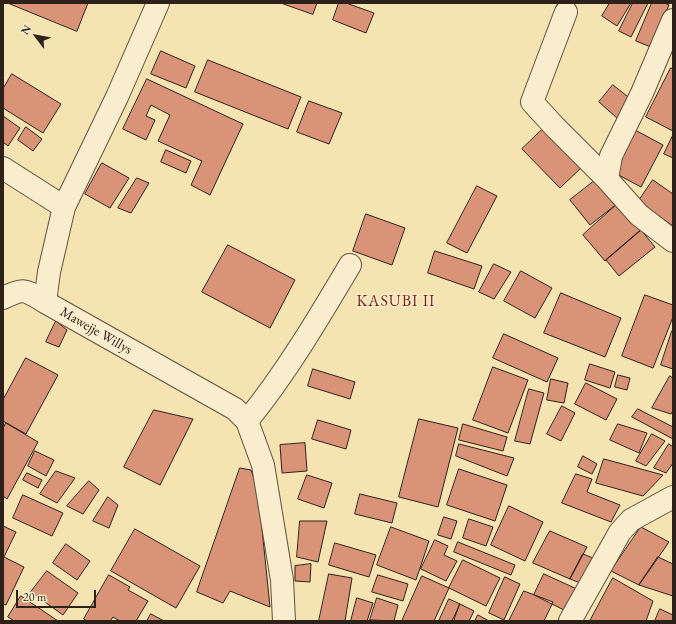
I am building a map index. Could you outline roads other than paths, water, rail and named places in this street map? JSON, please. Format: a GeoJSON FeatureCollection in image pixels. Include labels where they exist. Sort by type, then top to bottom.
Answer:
{"type":"FeatureCollection","features":[{"type":"Feature","properties":{"kind":"street","name":"Mawejje Willys"},"geometry":{"type":"LineString","coordinates":[[158,3],[117,97],[64,208],[49,272],[45,302],[235,410],[247,421],[263,464],[282,580],[284,621]]}},
{"type":"Feature","properties":{"kind":"street"},"geometry":{"type":"LineString","coordinates":[[566,12],[532,102],[555,128],[607,179],[639,215],[673,241]]}},
{"type":"Feature","properties":{"kind":"street"},"geometry":{"type":"LineString","coordinates":[[607,179],[611,156],[642,93],[673,20]]}},
{"type":"Feature","properties":{"kind":"street"},"geometry":{"type":"LineString","coordinates":[[3,168],[64,208]]}},
{"type":"Feature","properties":{"kind":"street"},"geometry":{"type":"LineString","coordinates":[[247,421],[265,399],[291,360],[350,265]]}},
{"type":"Feature","properties":{"kind":"street"},"geometry":{"type":"LineString","coordinates":[[3,298],[18,290],[28,292],[45,302]]}},
{"type":"Feature","properties":{"kind":"street"},"geometry":{"type":"LineString","coordinates":[[570,621],[620,532],[631,520],[673,497]]}},
{"type":"Feature","properties":{"kind":"district","name":"KASUBI II"},"geometry":{"type":"Point","coordinates":[396,302]}}]}
